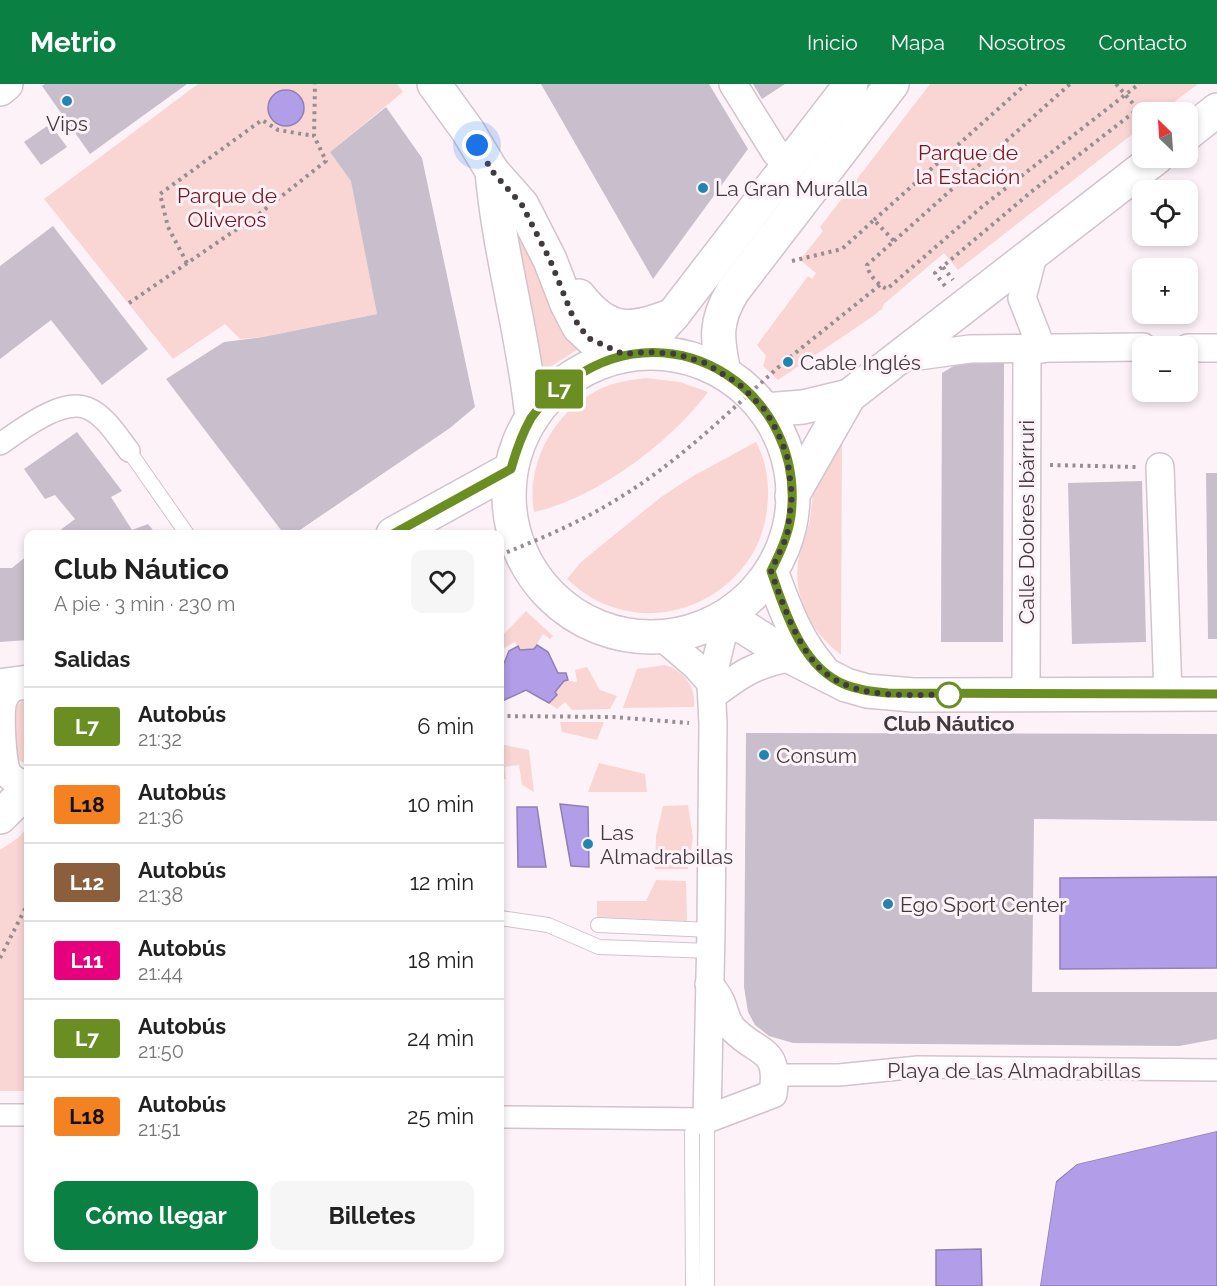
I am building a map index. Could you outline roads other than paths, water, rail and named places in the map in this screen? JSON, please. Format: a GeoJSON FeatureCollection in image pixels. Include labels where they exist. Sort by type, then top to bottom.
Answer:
{"type":"FeatureCollection","features":[{"type":"Feature","properties":{"kind":"main road"},"geometry":{"type":"LineString","coordinates":[[0,88],[6,84]]}},
{"type":"Feature","properties":{"kind":"main road"},"geometry":{"type":"LineString","coordinates":[[434,84],[468,131],[492,171],[522,205],[550,260],[567,304],[579,327],[595,342],[630,354]]}},
{"type":"Feature","properties":{"kind":"main road"},"geometry":{"type":"LineString","coordinates":[[630,354],[673,315],[851,84]]}},
{"type":"Feature","properties":{"kind":"main road"},"geometry":{"type":"LineString","coordinates":[[724,373],[718,339],[720,316],[724,305],[892,84]]}},
{"type":"Feature","properties":{"kind":"main road"},"geometry":{"type":"LineString","coordinates":[[1198,125],[1217,110]]}},
{"type":"Feature","properties":{"kind":"main road"},"geometry":{"type":"LineString","coordinates":[[792,496],[849,396],[1143,168]]}},
{"type":"Feature","properties":{"kind":"main road"},"geometry":{"type":"LineString","coordinates":[[492,171],[495,211],[510,278],[532,418]]}},
{"type":"Feature","properties":{"kind":"main road"},"geometry":{"type":"LineString","coordinates":[[550,260],[588,309],[610,324],[626,328],[634,327],[673,315]]}},
{"type":"Feature","properties":{"kind":"main road"},"geometry":{"type":"LineString","coordinates":[[630,354],[677,354],[705,363],[724,373],[754,397],[765,410],[787,455],[792,496],[787,536],[771,571],[750,599],[725,618],[688,632],[662,637],[624,636],[606,632],[589,624],[572,614],[546,588],[531,566],[506,545],[511,469],[519,443],[532,418],[566,383],[599,363],[630,354]]}},
{"type":"Feature","properties":{"kind":"main road"},"geometry":{"type":"LineString","coordinates":[[765,410],[803,407],[849,396]]}},
{"type":"Feature","properties":{"kind":"main road"},"geometry":{"type":"LineString","coordinates":[[400,530],[511,469]]}},
{"type":"Feature","properties":{"kind":"main road"},"geometry":{"type":"LineString","coordinates":[[771,571],[792,625],[808,654],[826,675]]}},
{"type":"Feature","properties":{"kind":"main road"},"geometry":{"type":"LineString","coordinates":[[725,618],[846,686],[888,693],[1217,694]]}},
{"type":"Feature","properties":{"kind":"main road"},"geometry":{"type":"LineString","coordinates":[[0,817],[24,793]]}},
{"type":"Feature","properties":{"kind":"street"},"geometry":{"type":"LineString","coordinates":[[733,84],[776,153],[790,164]]}},
{"type":"Feature","properties":{"kind":"street"},"geometry":{"type":"LineString","coordinates":[[1034,252],[1022,298],[1034,349]]}},
{"type":"Feature","properties":{"kind":"street"},"geometry":{"type":"LineString","coordinates":[[896,359],[969,349],[1132,347]]}},
{"type":"Feature","properties":{"kind":"street"},"geometry":{"type":"LineString","coordinates":[[1198,348],[1217,348]]}},
{"type":"Feature","properties":{"kind":"street","name":"Calle Dolores Ibárruri"},"geometry":{"type":"LineString","coordinates":[[1026,694],[1034,349]]}},
{"type":"Feature","properties":{"kind":"street"},"geometry":{"type":"LineString","coordinates":[[0,444],[31,423],[61,408],[87,408],[105,420],[129,451]]}},
{"type":"Feature","properties":{"kind":"street"},"geometry":{"type":"LineString","coordinates":[[1160,467],[1168,694]]}},
{"type":"Feature","properties":{"kind":"street"},"geometry":{"type":"LineString","coordinates":[[707,1119],[711,940],[712,690],[725,618]]}},
{"type":"Feature","properties":{"kind":"street"},"geometry":{"type":"LineString","coordinates":[[662,637],[696,666],[712,690]]}},
{"type":"Feature","properties":{"kind":"street"},"geometry":{"type":"LineString","coordinates":[[712,690],[756,666],[791,657]]}},
{"type":"Feature","properties":{"kind":"street"},"geometry":{"type":"LineString","coordinates":[[14,684],[2,704],[1,725],[7,772],[24,784]]}},
{"type":"Feature","properties":{"kind":"street"},"geometry":{"type":"LineString","coordinates":[[504,1117],[707,1119],[773,1094],[776,1075],[772,1061],[757,1046],[733,1029],[724,1016],[720,1000],[709,984]]}},
{"type":"Feature","properties":{"kind":"street","name":"Playa de las Almadrabillas"},"geometry":{"type":"LineString","coordinates":[[776,1075],[839,1075],[918,1067],[1217,1070]]}},
{"type":"Feature","properties":{"kind":"street"},"geometry":{"type":"LineString","coordinates":[[0,1115],[24,1115]]}},
{"type":"Feature","properties":{"kind":"lane"},"geometry":{"type":"LineString","coordinates":[[129,451],[184,530]]}},
{"type":"Feature","properties":{"kind":"lane"},"geometry":{"type":"LineString","coordinates":[[504,919],[548,926],[599,947],[711,940]]}},
{"type":"Feature","properties":{"kind":"lane"},"geometry":{"type":"LineString","coordinates":[[598,926],[711,940]]}},
{"type":"Feature","properties":{"kind":"lane"},"geometry":{"type":"LineString","coordinates":[[693,1286],[693,1129],[707,1119]]}},
{"type":"Feature","properties":{"kind":"lane"},"geometry":{"type":"LineString","coordinates":[[707,1119],[707,1286]]}},
{"type":"Feature","properties":{"kind":"place","name":"Vips"},"geometry":{"type":"Point","coordinates":[67,101]}},
{"type":"Feature","properties":{"kind":"place","name":"La Gran Muralla"},"geometry":{"type":"Point","coordinates":[703,188]}},
{"type":"Feature","properties":{"kind":"place","name":"Cable Inglés"},"geometry":{"type":"Point","coordinates":[788,362]}},
{"type":"Feature","properties":{"kind":"place","name":"Club Náutico"},"geometry":{"type":"Point","coordinates":[949,695]}},
{"type":"Feature","properties":{"kind":"place","name":"Consum"},"geometry":{"type":"Point","coordinates":[764,755]}},
{"type":"Feature","properties":{"kind":"place","name":"Las Almadrabillas"},"geometry":{"type":"Point","coordinates":[588,844]}},
{"type":"Feature","properties":{"kind":"place","name":"Ego Sport Center"},"geometry":{"type":"Point","coordinates":[888,904]}},
{"type":"Feature","properties":{"kind":"park label","name":"Parque de la Estación"},"geometry":{"type":"Point","coordinates":[968,164]}},
{"type":"Feature","properties":{"kind":"park label","name":"Parque de Oliveros"},"geometry":{"type":"Point","coordinates":[227,207]}}]}
